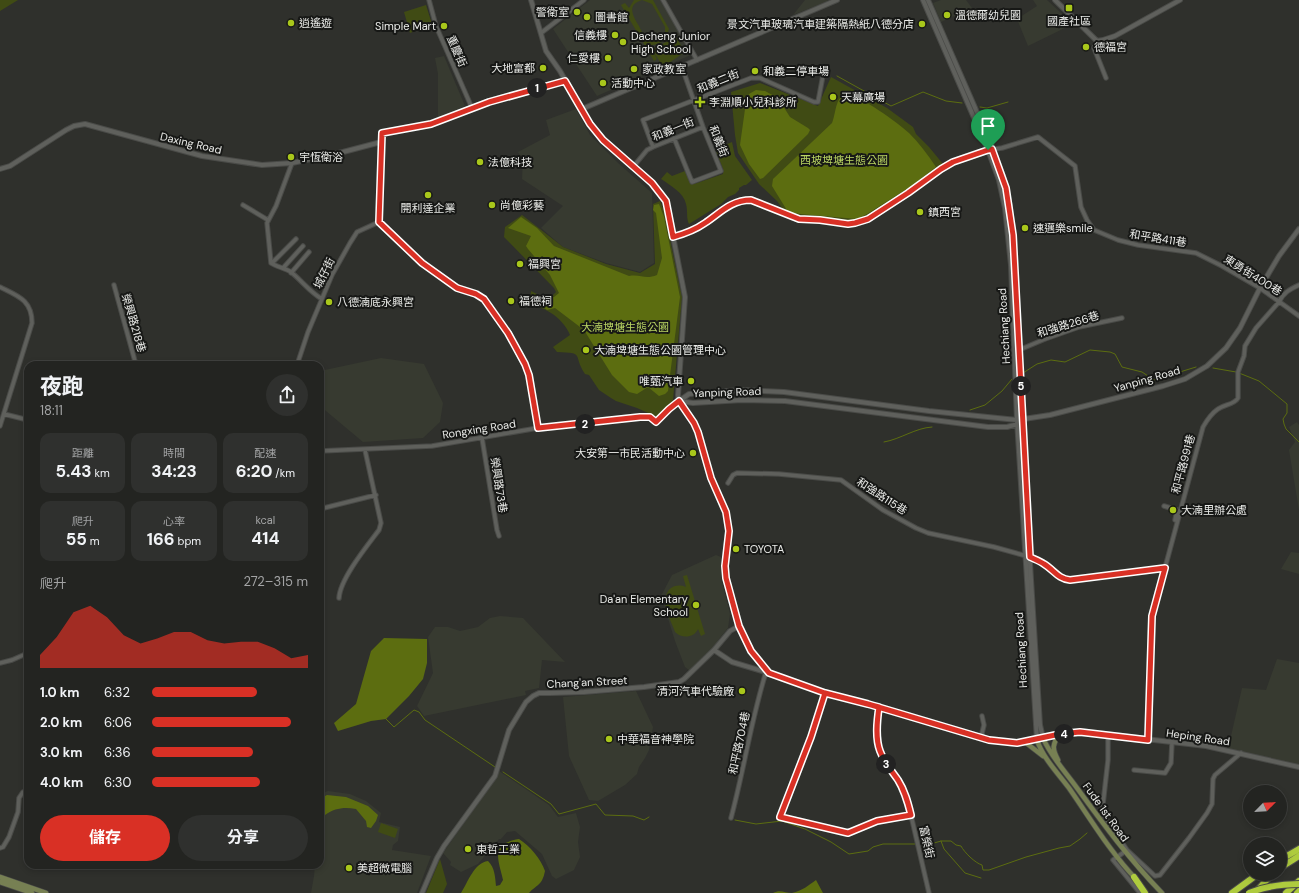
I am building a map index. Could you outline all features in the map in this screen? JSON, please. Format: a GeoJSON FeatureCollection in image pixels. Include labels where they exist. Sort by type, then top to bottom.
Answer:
{"type":"FeatureCollection","features":[{"type":"Feature","properties":{"kind":"highway"},"geometry":{"type":"LineString","coordinates":[[1287,856],[1299,849]]}},
{"type":"Feature","properties":{"kind":"highway"},"geometry":{"type":"LineString","coordinates":[[1287,863],[1297,857]]}},
{"type":"Feature","properties":{"kind":"highway"},"geometry":{"type":"LineString","coordinates":[[1134,877],[1145,893]]}},
{"type":"Feature","properties":{"kind":"highway"},"geometry":{"type":"LineString","coordinates":[[1232,893],[1248,881]]}},
{"type":"Feature","properties":{"kind":"highway"},"geometry":{"type":"LineString","coordinates":[[1254,893],[1265,881]]}},
{"type":"Feature","properties":{"kind":"highway"},"geometry":{"type":"LineString","coordinates":[[1286,893],[1299,881]]}},
{"type":"Feature","properties":{"kind":"highway"},"geometry":{"type":"LineString","coordinates":[[1250,893],[1268,886],[1280,884],[1299,884]]}},
{"type":"Feature","properties":{"kind":"highway"},"geometry":{"type":"LineString","coordinates":[[1228,893],[1241,886]]}},
{"type":"Feature","properties":{"kind":"main road"},"geometry":{"type":"LineString","coordinates":[[1060,734],[1054,741],[1052,747],[1071,780]]}},
{"type":"Feature","properties":{"kind":"main road","name":"Fude 1st Road"},"geometry":{"type":"LineString","coordinates":[[1043,738],[1054,760],[1126,851],[1162,893]]}},
{"type":"Feature","properties":{"kind":"main road","name":"Fude 1st Road"},"geometry":{"type":"LineString","coordinates":[[1037,740],[1046,758],[1062,778],[1117,857],[1149,893]]}},
{"type":"Feature","properties":{"kind":"main road"},"geometry":{"type":"LineString","coordinates":[[1025,742],[1046,758]]}},
{"type":"Feature","properties":{"kind":"main road"},"geometry":{"type":"LineString","coordinates":[[0,877],[46,893]]}},
{"type":"Feature","properties":{"kind":"main road"},"geometry":{"type":"LineString","coordinates":[[0,882],[32,893]]}},
{"type":"Feature","properties":{"kind":"street","name":"重慶街"},"geometry":{"type":"LineString","coordinates":[[428,0],[436,26],[472,108]]}},
{"type":"Feature","properties":{"kind":"street"},"geometry":{"type":"LineString","coordinates":[[531,0],[546,51],[590,124],[603,140],[652,183],[666,201],[685,297],[678,395],[679,401],[694,423],[698,432],[711,478],[726,512],[729,531],[725,566],[730,598],[739,626],[751,651],[767,673]]}},
{"type":"Feature","properties":{"kind":"street"},"geometry":{"type":"LineString","coordinates":[[541,33],[584,0]]}},
{"type":"Feature","properties":{"kind":"street"},"geometry":{"type":"LineString","coordinates":[[662,0],[697,60]]}},
{"type":"Feature","properties":{"kind":"street"},"geometry":{"type":"LineString","coordinates":[[582,109],[682,67],[830,1],[837,0]]}},
{"type":"Feature","properties":{"kind":"street","name":"Hechiang Road"},"geometry":{"type":"LineString","coordinates":[[923,0],[990,150]]}},
{"type":"Feature","properties":{"kind":"street","name":"Hechiang Road"},"geometry":{"type":"LineString","coordinates":[[928,0],[990,150],[999,180],[1005,208],[1011,265],[1022,420],[1027,557],[1037,740]]}},
{"type":"Feature","properties":{"kind":"street"},"geometry":{"type":"LineString","coordinates":[[1055,0],[1097,41]]}},
{"type":"Feature","properties":{"kind":"street"},"geometry":{"type":"LineString","coordinates":[[1097,41],[1115,36],[1180,0]]}},
{"type":"Feature","properties":{"kind":"street"},"geometry":{"type":"LineString","coordinates":[[1097,41],[1094,48],[1106,78]]}},
{"type":"Feature","properties":{"kind":"street","name":"和義街"},"geometry":{"type":"LineString","coordinates":[[674,138],[692,182],[721,171],[703,127],[682,67]]}},
{"type":"Feature","properties":{"kind":"street","name":"和義二街"},"geometry":{"type":"LineString","coordinates":[[653,147],[643,120],[751,78],[756,78],[814,102],[818,102],[824,70]]}},
{"type":"Feature","properties":{"kind":"street"},"geometry":{"type":"LineString","coordinates":[[538,428],[529,375],[525,364],[508,333],[484,299],[476,294],[457,288],[422,263],[379,222],[381,142],[382,133],[431,124],[495,100],[565,81]]}},
{"type":"Feature","properties":{"kind":"street","name":"Daxing Road"},"geometry":{"type":"LineString","coordinates":[[0,169],[10,166],[66,130],[74,126],[86,124],[202,156],[262,165],[292,162],[343,152],[381,142]]}},
{"type":"Feature","properties":{"kind":"street","name":"和義一街"},"geometry":{"type":"LineString","coordinates":[[633,167],[647,150],[703,127]]}},
{"type":"Feature","properties":{"kind":"street","name":"和平路411巷"},"geometry":{"type":"LineString","coordinates":[[990,150],[1002,148],[1038,137],[1075,166],[1082,207],[1087,220],[1094,230],[1118,240],[1138,245],[1196,253]]}},
{"type":"Feature","properties":{"kind":"street"},"geometry":{"type":"LineString","coordinates":[[673,237],[689,232],[706,223],[733,204],[744,200],[751,200],[799,219],[848,224],[862,222],[901,198],[953,162],[990,150]]}},
{"type":"Feature","properties":{"kind":"street"},"geometry":{"type":"LineString","coordinates":[[272,263],[268,220],[276,206],[292,162]]}},
{"type":"Feature","properties":{"kind":"street"},"geometry":{"type":"LineString","coordinates":[[243,205],[268,220]]}},
{"type":"Feature","properties":{"kind":"street","name":"城仔街"},"geometry":{"type":"LineString","coordinates":[[298,361],[332,275],[357,232],[379,222]]}},
{"type":"Feature","properties":{"kind":"street","name":"Yanping Road"},"geometry":{"type":"LineString","coordinates":[[679,401],[693,403],[742,400],[785,401],[988,427],[1007,427],[1022,420],[1050,415],[1163,386],[1185,379],[1206,366],[1226,348],[1240,328],[1260,288],[1283,250],[1299,229]]}},
{"type":"Feature","properties":{"kind":"street"},"geometry":{"type":"LineString","coordinates":[[272,263],[296,239]]}},
{"type":"Feature","properties":{"kind":"street"},"geometry":{"type":"LineString","coordinates":[[283,268],[303,246]]}},
{"type":"Feature","properties":{"kind":"street"},"geometry":{"type":"LineString","coordinates":[[291,272],[309,252]]}},
{"type":"Feature","properties":{"kind":"street","name":"東勇街400巷"},"geometry":{"type":"LineString","coordinates":[[1196,253],[1208,258],[1260,288],[1299,316]]}},
{"type":"Feature","properties":{"kind":"street"},"geometry":{"type":"LineString","coordinates":[[272,263],[291,272],[314,294],[322,299]]}},
{"type":"Feature","properties":{"kind":"street","name":"榮興路218巷"},"geometry":{"type":"LineString","coordinates":[[114,285],[135,361]]}},
{"type":"Feature","properties":{"kind":"street","name":"和平路991巷"},"geometry":{"type":"LineString","coordinates":[[1148,740],[1152,649],[1151,621],[1203,426],[1219,408],[1236,401],[1238,398],[1238,374],[1244,356],[1245,346],[1250,336],[1279,302],[1282,296],[1299,285]]}},
{"type":"Feature","properties":{"kind":"street"},"geometry":{"type":"LineString","coordinates":[[0,287],[27,303],[32,317],[32,323],[0,426]]}},
{"type":"Feature","properties":{"kind":"street","name":"和強路266巷"},"geometry":{"type":"LineString","coordinates":[[1017,351],[1046,338],[1079,327],[1122,318]]}},
{"type":"Feature","properties":{"kind":"street","name":"Hechiang Road"},"geometry":{"type":"LineString","coordinates":[[1017,351],[1017,422],[1040,725],[1043,738]]}},
{"type":"Feature","properties":{"kind":"street","name":"Yanping Road"},"geometry":{"type":"LineString","coordinates":[[679,401],[689,394],[741,390],[765,391],[1017,422]]}},
{"type":"Feature","properties":{"kind":"street","name":"Rongxing Road"},"geometry":{"type":"LineString","coordinates":[[324,451],[432,446],[538,428],[640,417],[650,417],[656,422],[679,401]]}},
{"type":"Feature","properties":{"kind":"street"},"geometry":{"type":"LineString","coordinates":[[4,414],[24,419]]}},
{"type":"Feature","properties":{"kind":"street","name":"榮興路73巷"},"geometry":{"type":"LineString","coordinates":[[482,438],[499,536]]}},
{"type":"Feature","properties":{"kind":"street"},"geometry":{"type":"LineString","coordinates":[[339,598],[340,592],[348,575],[379,530],[381,523],[366,450]]}},
{"type":"Feature","properties":{"kind":"street","name":"和強路115巷"},"geometry":{"type":"LineString","coordinates":[[728,483],[733,475],[737,473],[779,474],[842,480],[883,510],[928,533],[994,547],[1027,557]]}},
{"type":"Feature","properties":{"kind":"street"},"geometry":{"type":"LineString","coordinates":[[324,508],[376,495]]}},
{"type":"Feature","properties":{"kind":"street"},"geometry":{"type":"LineString","coordinates":[[1164,506],[1177,510],[1174,520]]}},
{"type":"Feature","properties":{"kind":"street"},"geometry":{"type":"LineString","coordinates":[[1027,557],[1044,564],[1057,576],[1064,580],[1165,568]]}},
{"type":"Feature","properties":{"kind":"street","name":"Chang'an Street"},"geometry":{"type":"LineString","coordinates":[[422,893],[437,858],[444,846],[495,776],[509,730],[526,702],[533,696],[539,693],[584,692],[644,687],[679,682],[714,650],[730,631],[739,626]]}},
{"type":"Feature","properties":{"kind":"street","name":"Heping Road"},"geometry":{"type":"LineString","coordinates":[[714,650],[732,662],[825,693],[981,737],[1004,742],[1025,742],[1060,734],[1080,732],[1206,746],[1299,767]]}},
{"type":"Feature","properties":{"kind":"street"},"geometry":{"type":"LineString","coordinates":[[0,663],[24,654]]}},
{"type":"Feature","properties":{"kind":"street","name":"和平路704巷"},"geometry":{"type":"LineString","coordinates":[[731,818],[740,784],[750,732],[767,673]]}},
{"type":"Feature","properties":{"kind":"street"},"geometry":{"type":"LineString","coordinates":[[825,693],[811,737],[780,817],[848,833],[877,821],[911,815]]}},
{"type":"Feature","properties":{"kind":"street","name":"富榮街"},"geometry":{"type":"LineString","coordinates":[[879,707],[878,736],[880,750],[884,760],[907,798],[929,893]]}},
{"type":"Feature","properties":{"kind":"street"},"geometry":{"type":"LineString","coordinates":[[981,737],[984,725],[982,716]]}},
{"type":"Feature","properties":{"kind":"street"},"geometry":{"type":"LineString","coordinates":[[1108,735],[1108,760],[1102,813],[1126,851],[1155,876],[1160,875],[1207,813],[1212,804],[1214,779],[1216,775],[1241,753]]}},
{"type":"Feature","properties":{"kind":"street"},"geometry":{"type":"LineString","coordinates":[[1134,770],[1165,773],[1171,763],[1172,742]]}},
{"type":"Feature","properties":{"kind":"street"},"geometry":{"type":"LineString","coordinates":[[0,848],[3,847],[9,837],[18,812],[19,798],[24,792]]}},
{"type":"Feature","properties":{"kind":"street"},"geometry":{"type":"LineString","coordinates":[[1126,851],[1113,860],[1140,893]]}},
{"type":"Feature","properties":{"kind":"shaded area","name":"Dacheng Junior High School"},"geometry":{"type":"Polygon","coordinates":[[[590,0],[660,0],[693,54],[597,96],[553,29],[590,0]]]}},
{"type":"Feature","properties":{"kind":"shaded area"},"geometry":{"type":"Polygon","coordinates":[[[805,0],[827,0],[828,1],[793,15],[805,0]]]}},
{"type":"Feature","properties":{"kind":"shaded area","name":"溫德爾幼兒園"},"geometry":{"type":"Polygon","coordinates":[[[941,0],[966,0],[972,8],[941,22],[933,3],[941,0]]]}},
{"type":"Feature","properties":{"kind":"shaded area"},"geometry":{"type":"Polygon","coordinates":[[[1033,0],[1047,0],[1073,24],[1028,46],[1017,19],[1037,6],[1033,0]]]}},
{"type":"Feature","properties":{"kind":"shaded area"},"geometry":{"type":"Polygon","coordinates":[[[444,56],[465,106],[438,118],[438,74],[435,58],[444,56]]]}},
{"type":"Feature","properties":{"kind":"shaded area"},"geometry":{"type":"Polygon","coordinates":[[[756,90],[765,91],[778,98],[790,117],[810,130],[808,134],[763,178],[760,179],[749,164],[740,145],[746,102],[749,94],[756,90]]]}},
{"type":"Feature","properties":{"kind":"shaded area"},"geometry":{"type":"Polygon","coordinates":[[[846,94],[869,104],[904,128],[920,145],[936,167],[910,187],[857,219],[788,212],[772,186],[773,179],[832,123],[838,102],[842,96],[846,94]]]}},
{"type":"Feature","properties":{"kind":"shaded area"},"geometry":{"type":"Polygon","coordinates":[[[576,109],[590,135],[618,163],[652,193],[654,263],[640,272],[606,263],[563,247],[541,228],[563,206],[522,179],[523,160],[518,152],[550,135],[546,120],[576,109]]]}},
{"type":"Feature","properties":{"kind":"shaded area","name":"大湳埤塘生態公園"},"geometry":{"type":"Polygon","coordinates":[[[659,204],[664,217],[680,297],[668,391],[659,396],[648,387],[637,394],[629,392],[612,375],[584,330],[555,308],[547,310],[536,302],[538,297],[554,297],[559,293],[550,275],[526,246],[531,236],[508,228],[521,217],[537,228],[554,246],[629,276],[649,277],[657,275],[662,258],[656,213],[653,210],[654,205],[659,204]]]}},
{"type":"Feature","properties":{"kind":"shaded area"},"geometry":{"type":"Polygon","coordinates":[[[381,358],[424,364],[443,403],[440,422],[423,438],[363,442],[324,409],[324,370],[381,358]]]}},
{"type":"Feature","properties":{"kind":"shaded area"},"geometry":{"type":"Polygon","coordinates":[[[1297,422],[1299,425],[1299,510],[1289,450],[1295,442],[1289,427],[1297,422]]]}},
{"type":"Feature","properties":{"kind":"shaded area"},"geometry":{"type":"Polygon","coordinates":[[[1291,552],[1299,553],[1299,574],[1281,569],[1291,552]]]}},
{"type":"Feature","properties":{"kind":"shaded area","name":"Da'an Elementary School"},"geometry":{"type":"Polygon","coordinates":[[[716,555],[721,557],[721,578],[730,614],[728,628],[713,649],[690,671],[685,667],[661,596],[672,575],[716,555]]]}},
{"type":"Feature","properties":{"kind":"shaded area"},"geometry":{"type":"Polygon","coordinates":[[[500,616],[523,618],[565,662],[542,660],[539,688],[525,691],[526,695],[424,716],[417,706],[433,673],[428,637],[435,627],[448,627],[460,631],[478,627],[490,618],[500,616]]]}},
{"type":"Feature","properties":{"kind":"shaded area"},"geometry":{"type":"Polygon","coordinates":[[[384,638],[427,639],[427,663],[423,679],[409,696],[386,719],[371,721],[338,731],[334,723],[356,704],[371,651],[384,638]]]}},
{"type":"Feature","properties":{"kind":"shaded area"},"geometry":{"type":"Polygon","coordinates":[[[1277,659],[1299,663],[1299,765],[1228,749],[1242,688],[1266,690],[1277,659]]]}},
{"type":"Feature","properties":{"kind":"shaded area","name":"中華福音神學院"},"geometry":{"type":"Polygon","coordinates":[[[636,691],[653,727],[649,750],[639,767],[637,774],[625,785],[598,801],[589,800],[569,756],[563,697],[636,691]]]}},
{"type":"Feature","properties":{"kind":"shaded area"},"geometry":{"type":"Polygon","coordinates":[[[499,771],[549,805],[558,817],[576,813],[580,827],[578,842],[580,857],[574,870],[556,879],[552,876],[542,854],[515,831],[507,832],[501,839],[499,839],[478,864],[461,872],[450,865],[451,862],[443,853],[494,781],[499,771]]]}},
{"type":"Feature","properties":{"kind":"shaded area"},"geometry":{"type":"Polygon","coordinates":[[[328,791],[350,794],[366,801],[381,813],[379,822],[400,827],[398,841],[393,845],[392,850],[431,856],[417,893],[311,893],[315,869],[324,869],[324,792],[328,791]]]}},
{"type":"Feature","properties":{"kind":"shaded area"},"geometry":{"type":"Polygon","coordinates":[[[327,795],[346,797],[368,806],[378,815],[376,821],[371,828],[367,827],[366,821],[356,809],[352,808],[336,809],[325,815],[324,796],[327,795]]]}},
{"type":"Feature","properties":{"kind":"shaded area"},"geometry":{"type":"Polygon","coordinates":[[[519,839],[535,853],[543,866],[545,871],[539,884],[529,893],[461,893],[475,869],[483,862],[488,861],[495,876],[496,886],[500,885],[503,880],[498,859],[500,848],[510,841],[519,839]]]}},
{"type":"Feature","properties":{"kind":"shaded area"},"geometry":{"type":"Polygon","coordinates":[[[816,880],[823,893],[792,893],[808,886],[816,880]]]}},
{"type":"Feature","properties":{"kind":"shaded area"},"geometry":{"type":"Polygon","coordinates":[[[780,891],[792,893],[773,893],[780,891]]]}},
{"type":"Feature","properties":{"kind":"green space"},"geometry":{"type":"Polygon","coordinates":[[[0,0],[18,0],[0,11],[0,0]]]}},
{"type":"Feature","properties":{"kind":"green space"},"geometry":{"type":"Polygon","coordinates":[[[634,0],[642,0],[653,0],[669,29],[666,36],[660,43],[649,45],[657,59],[654,61],[621,5],[625,3],[629,8],[634,0]],[[642,0],[634,5],[632,11],[645,37],[650,40],[658,41],[665,34],[665,27],[652,4],[642,0]]]}},
{"type":"Feature","properties":{"kind":"green space"},"geometry":{"type":"Polygon","coordinates":[[[426,5],[432,24],[410,33],[404,12],[426,5]]]}},
{"type":"Feature","properties":{"kind":"green space"},"geometry":{"type":"Polygon","coordinates":[[[676,37],[685,52],[663,67],[652,49],[676,37]]]}},
{"type":"Feature","properties":{"kind":"green space","name":"西坡埤塘生態公園"},"geometry":{"type":"Polygon","coordinates":[[[831,77],[887,108],[913,127],[916,134],[943,164],[863,219],[853,221],[801,217],[785,212],[777,201],[759,184],[738,153],[735,135],[731,92],[760,83],[818,106],[831,77]]]}},
{"type":"Feature","properties":{"kind":"green space"},"geometry":{"type":"Polygon","coordinates":[[[732,142],[735,156],[752,180],[739,188],[735,194],[728,197],[721,204],[689,224],[686,204],[683,196],[661,179],[667,172],[672,176],[685,171],[692,184],[723,174],[723,169],[715,149],[732,142]]]}},
{"type":"Feature","properties":{"kind":"green space","name":"大湳埤塘生態公園"},"geometry":{"type":"Polygon","coordinates":[[[660,201],[664,211],[682,297],[673,400],[671,405],[660,416],[655,416],[611,398],[599,390],[589,375],[585,374],[575,354],[557,352],[553,347],[570,335],[569,332],[565,326],[551,313],[530,301],[531,291],[539,295],[552,296],[556,292],[554,288],[504,237],[505,227],[522,215],[563,247],[606,264],[640,273],[655,264],[653,204],[660,201]]]}},
{"type":"Feature","properties":{"kind":"green space"},"geometry":{"type":"Polygon","coordinates":[[[687,575],[705,634],[701,636],[698,629],[691,636],[681,636],[675,632],[665,604],[667,593],[671,588],[675,586],[686,587],[683,576],[687,575]]]}},
{"type":"Feature","properties":{"kind":"green space"},"geometry":{"type":"Polygon","coordinates":[[[381,823],[398,829],[395,838],[378,832],[381,823]]]}},
{"type":"Feature","properties":{"kind":"green space"},"geometry":{"type":"Polygon","coordinates":[[[440,859],[447,884],[443,893],[426,893],[440,859]]]}},
{"type":"Feature","properties":{"kind":"waterway"},"geometry":{"type":"LineString","coordinates":[[837,76],[891,106],[923,92],[946,101],[962,103]]}},
{"type":"Feature","properties":{"kind":"waterway"},"geometry":{"type":"LineString","coordinates":[[980,107],[987,108],[1008,102]]}},
{"type":"Feature","properties":{"kind":"waterway"},"geometry":{"type":"LineString","coordinates":[[1023,373],[1037,364],[1051,360],[1065,362],[1090,350],[1115,354],[1122,367],[1142,372],[1154,380],[1196,367]]}},
{"type":"Feature","properties":{"kind":"waterway"},"geometry":{"type":"LineString","coordinates":[[1213,368],[1236,372]]}},
{"type":"Feature","properties":{"kind":"waterway"},"geometry":{"type":"LineString","coordinates":[[1239,373],[1259,381],[1287,404],[1287,413],[1283,419],[1284,424],[1286,429],[1299,442]]}},
{"type":"Feature","properties":{"kind":"waterway"},"geometry":{"type":"LineString","coordinates":[[970,410],[985,405],[1002,391],[1012,379]]}},
{"type":"Feature","properties":{"kind":"waterway"},"geometry":{"type":"LineString","coordinates":[[884,442],[896,439],[920,429],[932,427]]}},
{"type":"Feature","properties":{"kind":"waterway"},"geometry":{"type":"LineString","coordinates":[[386,719],[394,727],[414,710],[419,712],[425,720],[495,767]]}},
{"type":"Feature","properties":{"kind":"waterway"},"geometry":{"type":"LineString","coordinates":[[503,772],[551,804],[559,814],[596,804],[605,815],[633,816],[644,820],[649,817]]}},
{"type":"Feature","properties":{"kind":"waterway"},"geometry":{"type":"LineString","coordinates":[[735,820],[756,824],[782,821],[805,829],[831,842],[849,854],[868,851],[873,847],[883,844],[915,844]]}},
{"type":"Feature","properties":{"kind":"waterway"},"geometry":{"type":"LineString","coordinates":[[924,846],[941,841],[951,841],[956,845],[961,846],[970,857],[982,865],[983,870],[989,870],[1026,857],[1070,846],[1087,833]]}},
{"type":"Feature","properties":{"kind":"waterway"},"geometry":{"type":"LineString","coordinates":[[941,841],[944,849],[965,873],[981,878]]}},
{"type":"Feature","properties":{"kind":"place","name":"國產社區"},"geometry":{"type":"Point","coordinates":[1069,8]}},
{"type":"Feature","properties":{"kind":"place","name":"警衛室"},"geometry":{"type":"Point","coordinates":[577,12]}},
{"type":"Feature","properties":{"kind":"place","name":"溫德爾幼兒園"},"geometry":{"type":"Point","coordinates":[947,15]}},
{"type":"Feature","properties":{"kind":"place","name":"圖書館"},"geometry":{"type":"Point","coordinates":[587,17]}},
{"type":"Feature","properties":{"kind":"place","name":"逍遙遊"},"geometry":{"type":"Point","coordinates":[291,23]}},
{"type":"Feature","properties":{"kind":"place","name":"景文汽車玻璃汽車建築隔熱紙八德分店"},"geometry":{"type":"Point","coordinates":[922,24]}},
{"type":"Feature","properties":{"kind":"place","name":"Simple Mart"},"geometry":{"type":"Point","coordinates":[444,26]}},
{"type":"Feature","properties":{"kind":"place","name":"信義樓"},"geometry":{"type":"Point","coordinates":[615,35]}},
{"type":"Feature","properties":{"kind":"place","name":"Dacheng Junior High School"},"geometry":{"type":"Point","coordinates":[623,42]}},
{"type":"Feature","properties":{"kind":"place","name":"德福宮"},"geometry":{"type":"Point","coordinates":[1086,47]}},
{"type":"Feature","properties":{"kind":"place","name":"仁愛樓"},"geometry":{"type":"Point","coordinates":[608,58]}},
{"type":"Feature","properties":{"kind":"place","name":"大地富都"},"geometry":{"type":"Point","coordinates":[543,68]}},
{"type":"Feature","properties":{"kind":"place","name":"家政教室"},"geometry":{"type":"Point","coordinates":[634,69]}},
{"type":"Feature","properties":{"kind":"place","name":"和義二停車場"},"geometry":{"type":"Point","coordinates":[755,71]}},
{"type":"Feature","properties":{"kind":"place","name":"活動中心"},"geometry":{"type":"Point","coordinates":[603,83]}},
{"type":"Feature","properties":{"kind":"place","name":"天幕廣場"},"geometry":{"type":"Point","coordinates":[833,97]}},
{"type":"Feature","properties":{"kind":"place","name":"李淵順小兒科診所"},"geometry":{"type":"Point","coordinates":[700,102]}},
{"type":"Feature","properties":{"kind":"place","name":"宇恆衛浴"},"geometry":{"type":"Point","coordinates":[291,157]}},
{"type":"Feature","properties":{"kind":"place","name":"法億科技"},"geometry":{"type":"Point","coordinates":[480,162]}},
{"type":"Feature","properties":{"kind":"place","name":"開利達企業"},"geometry":{"type":"Point","coordinates":[428,195]}},
{"type":"Feature","properties":{"kind":"place","name":"尚億彩藝"},"geometry":{"type":"Point","coordinates":[492,205]}},
{"type":"Feature","properties":{"kind":"place","name":"鎮西宮"},"geometry":{"type":"Point","coordinates":[920,212]}},
{"type":"Feature","properties":{"kind":"place","name":"速邁樂smile"},"geometry":{"type":"Point","coordinates":[1025,228]}},
{"type":"Feature","properties":{"kind":"place","name":"福興宮"},"geometry":{"type":"Point","coordinates":[520,264]}},
{"type":"Feature","properties":{"kind":"place","name":"福德祠"},"geometry":{"type":"Point","coordinates":[511,301]}},
{"type":"Feature","properties":{"kind":"place","name":"八德湳底永興宮"},"geometry":{"type":"Point","coordinates":[329,302]}},
{"type":"Feature","properties":{"kind":"place","name":"大湳埤塘生態公園管理中心"},"geometry":{"type":"Point","coordinates":[586,350]}},
{"type":"Feature","properties":{"kind":"place","name":"唯甄汽車"},"geometry":{"type":"Point","coordinates":[691,381]}},
{"type":"Feature","properties":{"kind":"place","name":"大安第一市民活動中心"},"geometry":{"type":"Point","coordinates":[693,453]}},
{"type":"Feature","properties":{"kind":"place","name":"大湳里辦公處"},"geometry":{"type":"Point","coordinates":[1173,510]}},
{"type":"Feature","properties":{"kind":"place","name":"TOYOTA"},"geometry":{"type":"Point","coordinates":[736,549]}},
{"type":"Feature","properties":{"kind":"place","name":"Da'an Elementary School"},"geometry":{"type":"Point","coordinates":[696,605]}},
{"type":"Feature","properties":{"kind":"place","name":"清河汽車代驗廠"},"geometry":{"type":"Point","coordinates":[742,691]}},
{"type":"Feature","properties":{"kind":"place","name":"中華福音神學院"},"geometry":{"type":"Point","coordinates":[609,739]}},
{"type":"Feature","properties":{"kind":"place","name":"東哲工業"},"geometry":{"type":"Point","coordinates":[468,849]}},
{"type":"Feature","properties":{"kind":"place","name":"美超微電腦"},"geometry":{"type":"Point","coordinates":[349,868]}},
{"type":"Feature","properties":{"kind":"route"},"geometry":{"type":"LineString","coordinates":[[988,150],[953,162],[901,198],[862,222],[848,224],[799,219],[751,200],[744,200],[733,204],[706,223],[689,232],[673,237],[669,209],[666,201],[652,183],[603,140],[590,124],[565,81],[489,102],[442,121],[382,133],[379,222],[422,263],[457,288],[476,294],[484,299],[508,333],[525,364],[529,375],[538,428],[640,417],[650,417],[656,422],[679,401],[694,423],[698,432],[711,478],[726,512],[729,531],[725,566],[726,578],[730,598],[739,626],[751,651],[769,673],[825,693],[868,704],[879,707],[878,718],[878,742],[880,750],[884,760],[898,780],[907,798],[911,815],[877,821],[848,833],[780,817],[811,737],[825,693],[868,704],[915,718],[960,731],[989,740],[1017,743],[1060,734],[1080,732],[1148,740],[1152,649],[1151,626],[1152,616],[1165,568],[1064,580],[1057,576],[1044,564],[1030,557],[1013,235],[1010,206],[1003,176],[992,149],[988,150]]}}]}
